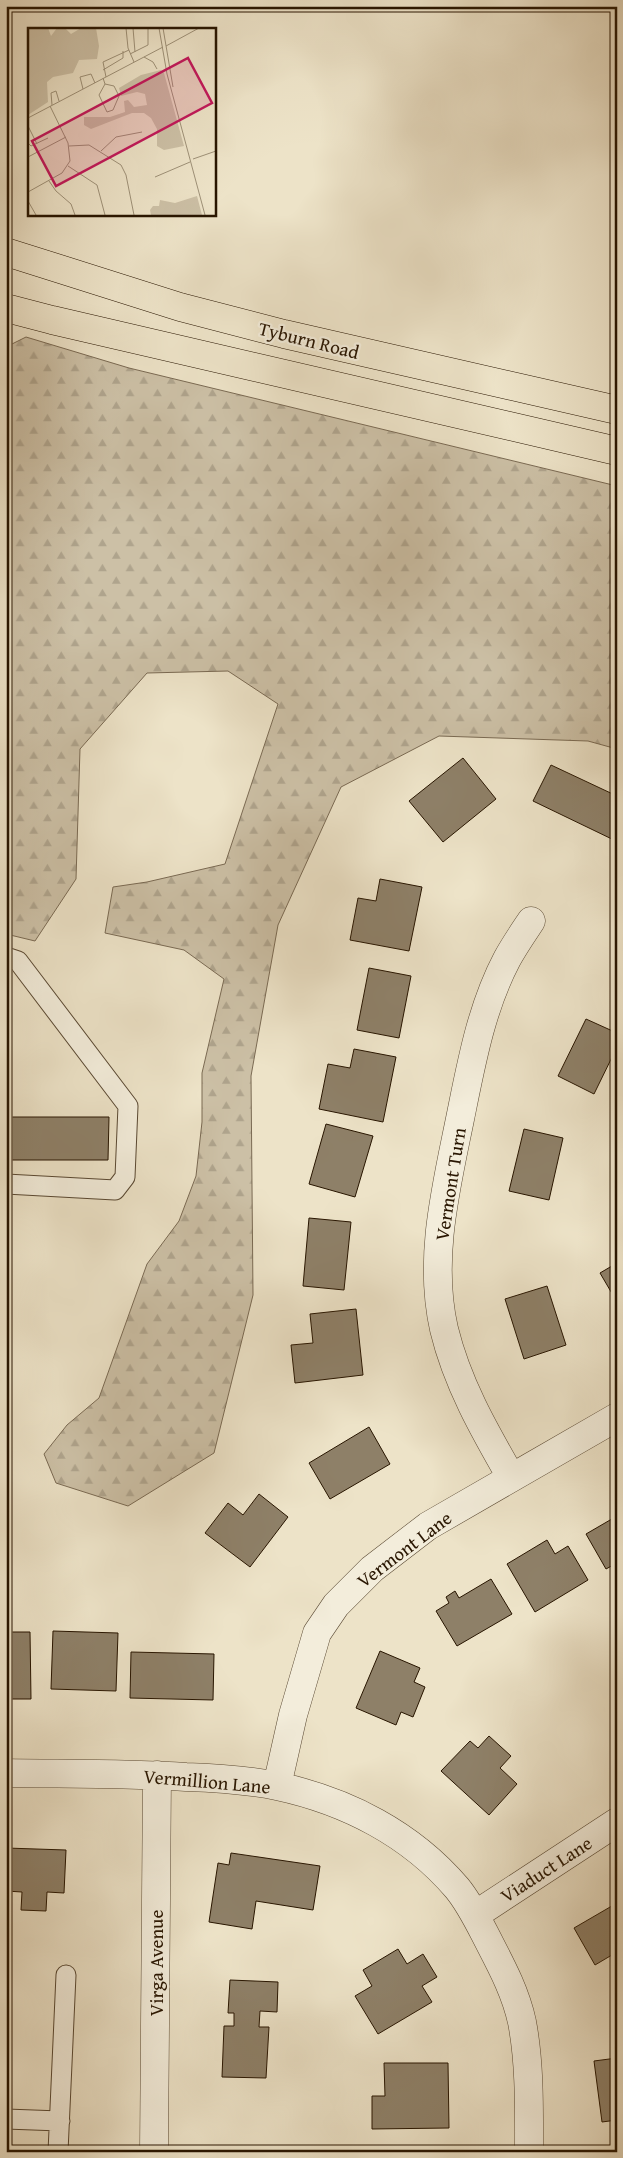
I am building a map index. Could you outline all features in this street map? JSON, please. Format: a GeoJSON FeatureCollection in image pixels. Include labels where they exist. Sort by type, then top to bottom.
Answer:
{"type":"FeatureCollection","features":[{"type":"Feature","properties":{"kind":"main road","name":"Tyburn Road"},"geometry":{"type":"LineString","coordinates":[[6,252],[180,307],[265,329],[617,410]]}},
{"type":"Feature","properties":{"kind":"main road","name":"Tyburn Road"},"geometry":{"type":"LineString","coordinates":[[6,308],[617,451]]}},
{"type":"Feature","properties":{"kind":"street","name":"Vermont Turn"},"geometry":{"type":"LineString","coordinates":[[511,1477],[475,1413],[455,1367],[444,1328],[439,1283],[439,1232],[472,1062],[490,1000],[507,959],[531,921]]}},
{"type":"Feature","properties":{"kind":"street","name":"Vermont Lane"},"geometry":{"type":"LineString","coordinates":[[277,1786],[293,1716],[317,1632],[336,1605],[372,1569],[428,1526],[617,1417]]}},
{"type":"Feature","properties":{"kind":"street","name":"Vermillion Lane"},"geometry":{"type":"LineString","coordinates":[[6,1773],[157,1775],[229,1779],[277,1786],[331,1800],[367,1817],[402,1838],[432,1862],[458,1889],[475,1915],[508,1978],[522,2022],[529,2089],[529,2152]]}},
{"type":"Feature","properties":{"kind":"street","name":"Virga Avenue"},"geometry":{"type":"LineString","coordinates":[[154,2152],[157,1775]]}},
{"type":"Feature","properties":{"kind":"street","name":"Viaduct Lane"},"geometry":{"type":"LineString","coordinates":[[475,1915],[617,1822]]}},
{"type":"Feature","properties":{"kind":"lane"},"geometry":{"type":"LineString","coordinates":[[6,957],[18,961],[128,1106],[125,1177],[115,1190],[6,1184]]}},
{"type":"Feature","properties":{"kind":"lane"},"geometry":{"type":"LineString","coordinates":[[58,2152],[66,1975]]}},
{"type":"Feature","properties":{"kind":"lane"},"geometry":{"type":"LineString","coordinates":[[6,2120],[60,2121]]}},
{"type":"Feature","properties":{"kind":"green space"},"geometry":{"type":"Polygon","coordinates":[[[26,337],[129,368],[617,486],[617,749],[588,741],[439,736],[341,787],[278,925],[251,1076],[253,1295],[214,1453],[128,1506],[56,1483],[44,1454],[67,1425],[99,1398],[147,1264],[179,1221],[196,1176],[202,1122],[202,1073],[224,979],[184,950],[105,933],[113,887],[147,882],[225,864],[278,704],[228,671],[147,673],[80,749],[76,879],[35,941],[6,934],[6,347],[26,337]]]}},
{"type":"Feature","properties":{"kind":"building"},"geometry":{"type":"Polygon","coordinates":[[[463,758],[496,799],[443,842],[409,801],[463,758]]]}},
{"type":"Feature","properties":{"kind":"building"},"geometry":{"type":"Polygon","coordinates":[[[551,765],[617,796],[616,841],[533,801],[551,765]]]}},
{"type":"Feature","properties":{"kind":"building"},"geometry":{"type":"Polygon","coordinates":[[[380,879],[422,887],[409,951],[350,940],[358,898],[376,901],[380,879]]]}},
{"type":"Feature","properties":{"kind":"building"},"geometry":{"type":"Polygon","coordinates":[[[369,968],[411,976],[399,1038],[357,1030],[369,968]]]}},
{"type":"Feature","properties":{"kind":"building"},"geometry":{"type":"Polygon","coordinates":[[[586,1019],[617,1033],[617,1047],[594,1094],[558,1076],[586,1019]]]}},
{"type":"Feature","properties":{"kind":"building"},"geometry":{"type":"Polygon","coordinates":[[[354,1049],[396,1057],[383,1122],[319,1109],[328,1064],[350,1068],[354,1049]]]}},
{"type":"Feature","properties":{"kind":"building"},"geometry":{"type":"Polygon","coordinates":[[[6,1117],[109,1117],[108,1160],[6,1160],[6,1117]]]}},
{"type":"Feature","properties":{"kind":"building"},"geometry":{"type":"Polygon","coordinates":[[[326,1124],[373,1136],[355,1197],[309,1184],[326,1124]]]}},
{"type":"Feature","properties":{"kind":"building"},"geometry":{"type":"Polygon","coordinates":[[[524,1129],[563,1138],[549,1200],[509,1191],[524,1129]]]}},
{"type":"Feature","properties":{"kind":"building"},"geometry":{"type":"Polygon","coordinates":[[[309,1218],[351,1222],[344,1290],[303,1286],[309,1218]]]}},
{"type":"Feature","properties":{"kind":"building"},"geometry":{"type":"Polygon","coordinates":[[[617,1263],[617,1302],[600,1273],[617,1263]]]}},
{"type":"Feature","properties":{"kind":"building"},"geometry":{"type":"Polygon","coordinates":[[[547,1286],[566,1345],[524,1359],[505,1299],[547,1286]]]}},
{"type":"Feature","properties":{"kind":"building"},"geometry":{"type":"Polygon","coordinates":[[[356,1309],[363,1375],[295,1383],[291,1345],[313,1343],[310,1314],[356,1309]]]}},
{"type":"Feature","properties":{"kind":"building"},"geometry":{"type":"Polygon","coordinates":[[[369,1427],[390,1464],[330,1499],[309,1463],[369,1427]]]}},
{"type":"Feature","properties":{"kind":"building"},"geometry":{"type":"Polygon","coordinates":[[[259,1494],[288,1517],[250,1567],[205,1533],[228,1503],[243,1515],[259,1494]]]}},
{"type":"Feature","properties":{"kind":"building"},"geometry":{"type":"Polygon","coordinates":[[[617,1516],[617,1563],[606,1569],[586,1534],[617,1516]]]}},
{"type":"Feature","properties":{"kind":"building"},"geometry":{"type":"Polygon","coordinates":[[[547,1540],[555,1554],[568,1546],[588,1580],[535,1612],[507,1564],[547,1540]]]}},
{"type":"Feature","properties":{"kind":"building"},"geometry":{"type":"Polygon","coordinates":[[[491,1579],[512,1614],[457,1646],[436,1611],[449,1603],[446,1597],[455,1591],[459,1598],[491,1579]]]}},
{"type":"Feature","properties":{"kind":"building"},"geometry":{"type":"Polygon","coordinates":[[[53,1631],[118,1633],[116,1691],[51,1689],[53,1631]]]}},
{"type":"Feature","properties":{"kind":"building"},"geometry":{"type":"Polygon","coordinates":[[[6,1632],[30,1632],[31,1699],[6,1699],[6,1632]]]}},
{"type":"Feature","properties":{"kind":"building"},"geometry":{"type":"Polygon","coordinates":[[[380,1651],[420,1668],[414,1682],[425,1687],[413,1717],[401,1712],[396,1725],[356,1708],[380,1651]]]}},
{"type":"Feature","properties":{"kind":"building"},"geometry":{"type":"Polygon","coordinates":[[[131,1652],[214,1654],[213,1700],[130,1698],[131,1652]]]}},
{"type":"Feature","properties":{"kind":"building"},"geometry":{"type":"Polygon","coordinates":[[[489,1736],[511,1756],[500,1768],[517,1784],[489,1815],[441,1771],[470,1741],[478,1748],[489,1736]]]}},
{"type":"Feature","properties":{"kind":"building"},"geometry":{"type":"Polygon","coordinates":[[[6,1848],[66,1850],[64,1893],[47,1892],[46,1911],[21,1910],[22,1892],[6,1891],[6,1848]]]}},
{"type":"Feature","properties":{"kind":"building"},"geometry":{"type":"Polygon","coordinates":[[[231,1853],[320,1866],[313,1910],[256,1901],[252,1929],[209,1922],[218,1863],[229,1865],[231,1853]]]}},
{"type":"Feature","properties":{"kind":"building"},"geometry":{"type":"Polygon","coordinates":[[[617,1903],[617,1952],[595,1965],[574,1928],[617,1903]]]}},
{"type":"Feature","properties":{"kind":"building"},"geometry":{"type":"Polygon","coordinates":[[[398,1949],[407,1964],[423,1954],[437,1977],[422,1986],[432,2002],[378,2034],[355,1996],[372,1986],[363,1970],[398,1949]]]}},
{"type":"Feature","properties":{"kind":"building"},"geometry":{"type":"Polygon","coordinates":[[[230,1980],[278,1982],[277,2012],[260,2011],[259,2027],[269,2027],[266,2078],[222,2077],[224,2026],[234,2026],[234,2013],[228,2013],[230,1980]]]}},
{"type":"Feature","properties":{"kind":"building"},"geometry":{"type":"Polygon","coordinates":[[[617,2058],[617,2120],[602,2122],[594,2061],[617,2058]]]}},
{"type":"Feature","properties":{"kind":"building"},"geometry":{"type":"Polygon","coordinates":[[[384,2063],[448,2063],[449,2128],[372,2129],[372,2096],[385,2096],[384,2063]]]}},
{"type":"Feature","properties":{"kind":"building"},"geometry":{"type":"Polygon","coordinates":[[[288,2149],[288,2152],[224,2152],[224,2150],[288,2149]]]}},
{"type":"Feature","properties":{"kind":"building"},"geometry":{"type":"Polygon","coordinates":[[[394,2149],[452,2149],[452,2152],[394,2152],[394,2149]]]}}]}
